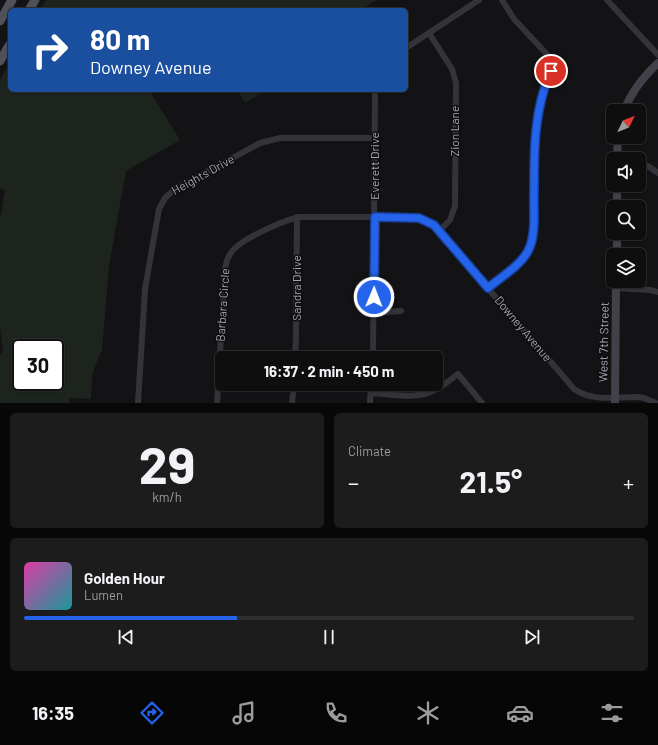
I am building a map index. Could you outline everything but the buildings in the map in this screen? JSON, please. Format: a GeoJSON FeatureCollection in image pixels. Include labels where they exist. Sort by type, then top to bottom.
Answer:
{"type":"FeatureCollection","features":[{"type":"Feature","properties":{"kind":"main road"},"geometry":{"type":"LineString","coordinates":[[0,21],[12,0]]}},
{"type":"Feature","properties":{"kind":"main road"},"geometry":{"type":"LineString","coordinates":[[0,61],[8,47]]}},
{"type":"Feature","properties":{"kind":"main road"},"geometry":{"type":"LineString","coordinates":[[628,104],[635,89],[648,72],[658,63]]}},
{"type":"Feature","properties":{"kind":"main road","name":"West 7th Street"},"geometry":{"type":"LineString","coordinates":[[615,400],[616,288]]}},
{"type":"Feature","properties":{"kind":"street"},"geometry":{"type":"LineString","coordinates":[[408,47],[479,0]]}},
{"type":"Feature","properties":{"kind":"street"},"geometry":{"type":"LineString","coordinates":[[488,288],[522,259],[531,243],[533,234],[535,129],[541,97],[555,63],[514,19],[502,0]]}},
{"type":"Feature","properties":{"kind":"street"},"geometry":{"type":"LineString","coordinates":[[607,0],[658,54]]}},
{"type":"Feature","properties":{"kind":"street","name":"Zion Lane"},"geometry":{"type":"LineString","coordinates":[[429,33],[452,69],[456,83],[455,206],[450,220],[439,231]]}},
{"type":"Feature","properties":{"kind":"street","name":"Everett Drive"},"geometry":{"type":"LineString","coordinates":[[372,351],[375,217],[375,92]]}},
{"type":"Feature","properties":{"kind":"street","name":"Heights Drive"},"geometry":{"type":"LineString","coordinates":[[138,403],[145,289],[159,209],[165,198],[174,190],[260,143],[270,140],[280,138],[375,138]]}},
{"type":"Feature","properties":{"kind":"street"},"geometry":{"type":"LineString","coordinates":[[646,166],[658,173]]}},
{"type":"Feature","properties":{"kind":"street","name":"Downey Avenue"},"geometry":{"type":"LineString","coordinates":[[229,256],[238,245],[277,223],[297,217],[419,218],[434,225],[574,389],[586,396],[594,398],[615,400],[638,396],[656,403]]}},
{"type":"Feature","properties":{"kind":"street","name":"Sandra Drive"},"geometry":{"type":"LineString","coordinates":[[295,351],[297,217]]}},
{"type":"Feature","properties":{"kind":"street","name":"Barbara Circle"},"geometry":{"type":"LineString","coordinates":[[217,403],[225,269],[229,256]]}},
{"type":"Feature","properties":{"kind":"street"},"geometry":{"type":"LineString","coordinates":[[639,288],[658,292]]}},
{"type":"Feature","properties":{"kind":"street"},"geometry":{"type":"LineString","coordinates":[[374,313],[401,311]]}},
{"type":"Feature","properties":{"kind":"street"},"geometry":{"type":"LineString","coordinates":[[370,403],[371,393],[424,394],[442,386],[458,374],[482,403]]}},
{"type":"Feature","properties":{"kind":"street"},"geometry":{"type":"LineString","coordinates":[[292,403],[293,391]]}},
{"type":"Feature","properties":{"kind":"shaded area"},"geometry":{"type":"Polygon","coordinates":[[[46,0],[376,0],[363,8],[41,8],[46,0]]]}},
{"type":"Feature","properties":{"kind":"shaded area"},"geometry":{"type":"Polygon","coordinates":[[[8,66],[8,92],[150,92],[180,140],[126,171],[109,266],[102,350],[94,368],[91,399],[69,398],[69,403],[0,403],[0,356],[3,351],[0,327],[0,219],[5,190],[0,188],[0,80],[8,66]]]}},
{"type":"Feature","properties":{"kind":"shaded area"},"geometry":{"type":"Polygon","coordinates":[[[239,92],[263,92],[245,103],[239,92]]]}},
{"type":"Feature","properties":{"kind":"route"},"geometry":{"type":"LineString","coordinates":[[374,297],[375,217],[419,218],[434,225],[488,288],[522,259],[528,251],[533,234],[534,135],[537,115],[541,97],[551,71]]}}]}
